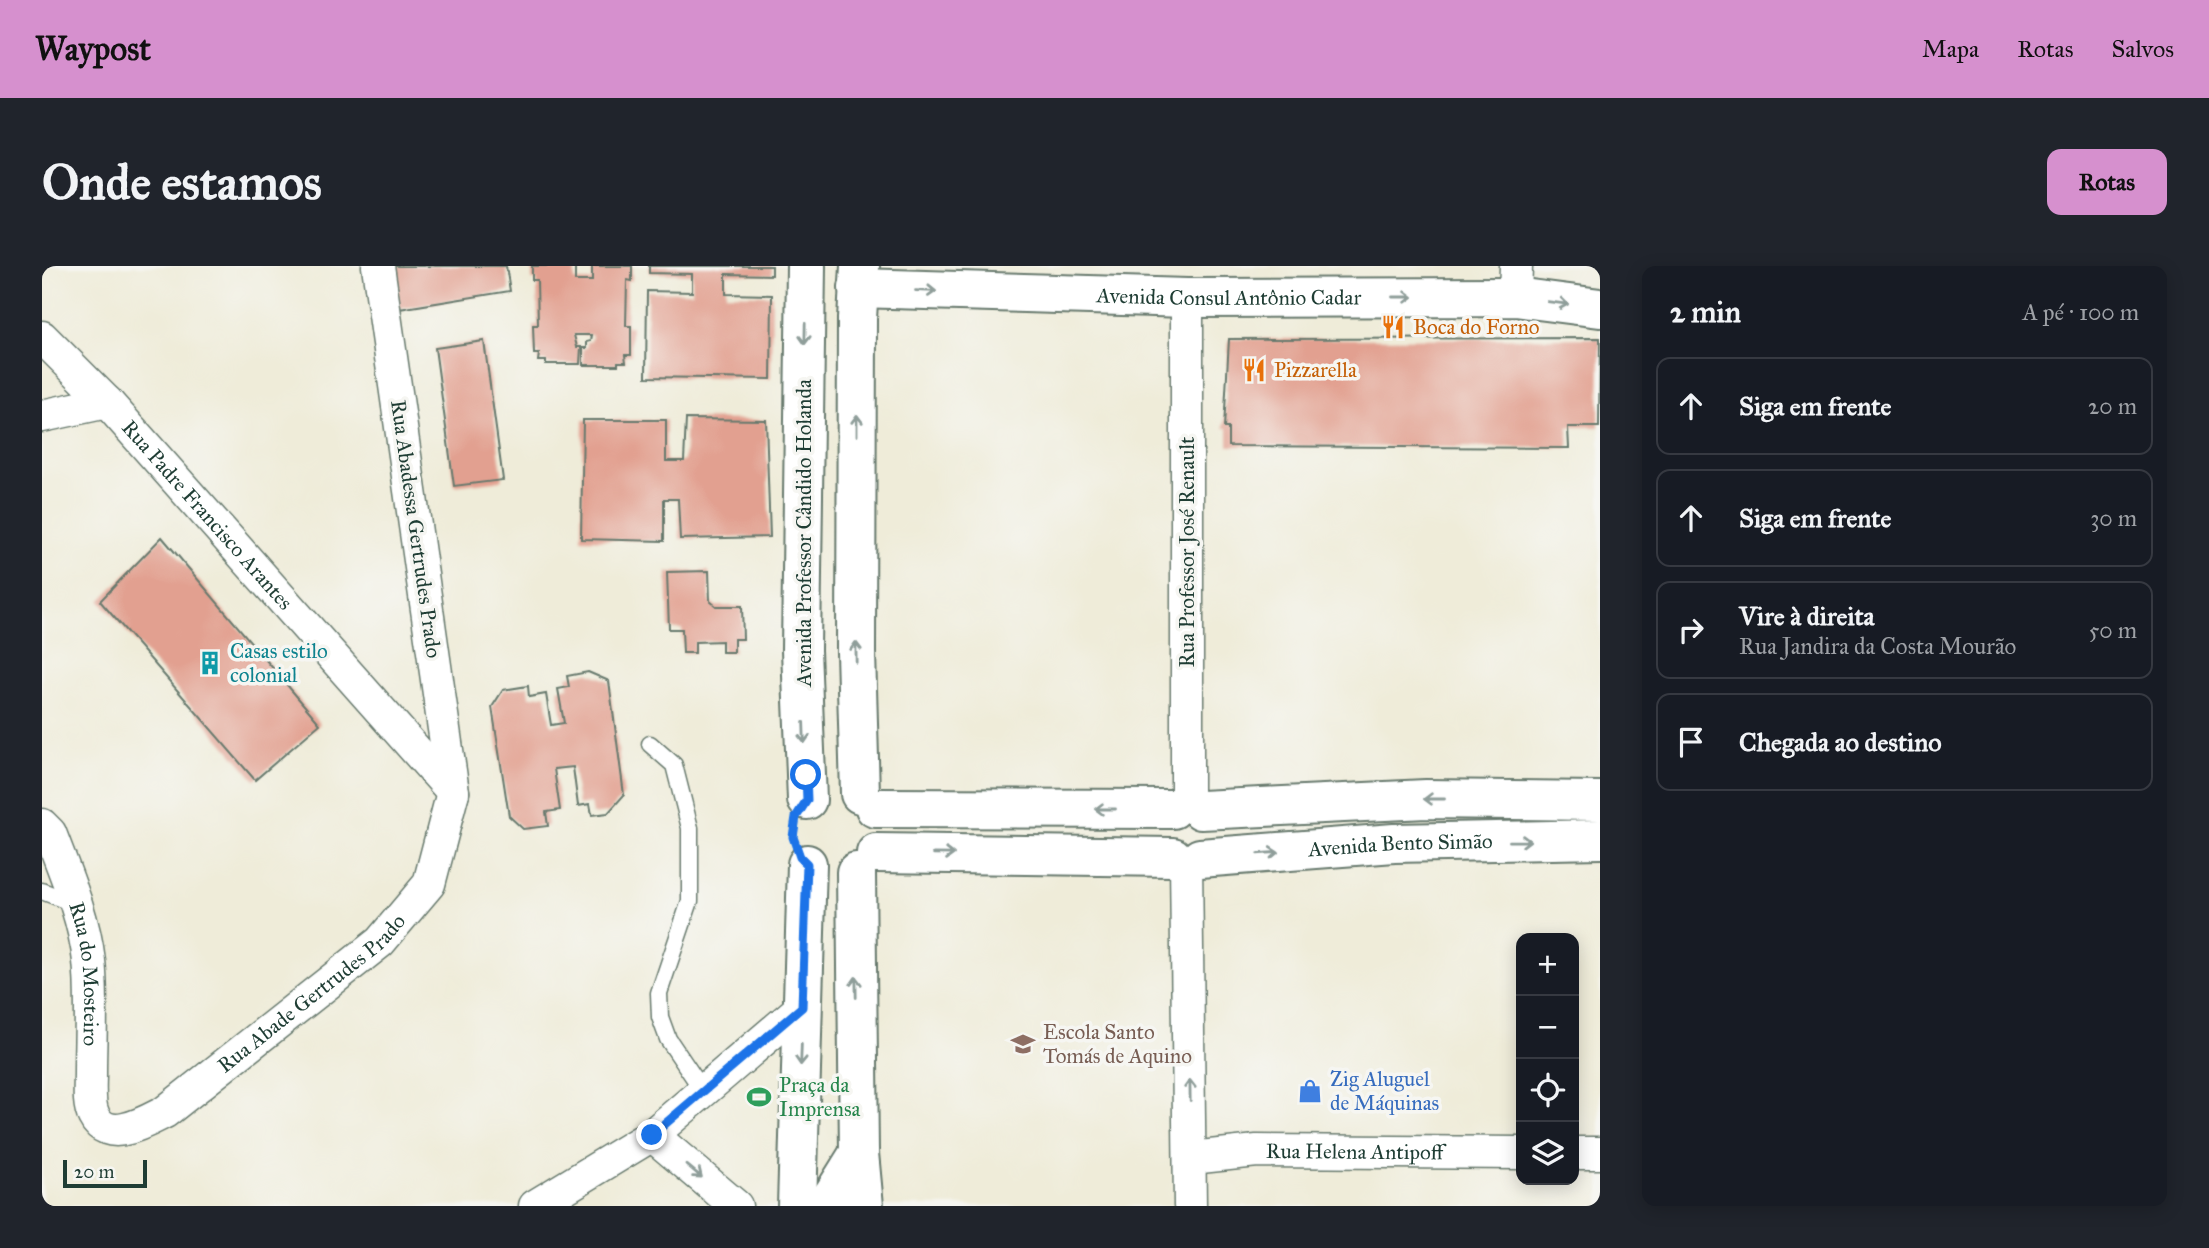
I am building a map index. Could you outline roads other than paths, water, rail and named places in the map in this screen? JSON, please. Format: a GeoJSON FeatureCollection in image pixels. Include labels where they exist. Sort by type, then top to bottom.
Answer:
{"type":"FeatureCollection","features":[{"type":"Feature","properties":{"kind":"street","name":"Rua Abadessa Gertrudes Prado"},"geometry":{"type":"LineString","coordinates":[[378,266],[453,792]]}},
{"type":"Feature","properties":{"kind":"street","name":"Avenida Professor Cândido Holanda"},"geometry":{"type":"LineString","coordinates":[[797,1206],[802,1007],[800,832],[806,266]]}},
{"type":"Feature","properties":{"kind":"street"},"geometry":{"type":"LineString","coordinates":[[855,273],[856,653],[867,801]]}},
{"type":"Feature","properties":{"kind":"street","name":"Avenida Consul Antônio Cadar"},"geometry":{"type":"LineString","coordinates":[[855,273],[1187,298],[1516,282],[1600,308]]}},
{"type":"Feature","properties":{"kind":"street","name":"Rua Professor José Renault"},"geometry":{"type":"LineString","coordinates":[[1187,298],[1187,808]]}},
{"type":"Feature","properties":{"kind":"street","name":"Rua Padre Francisco Arantes"},"geometry":{"type":"LineString","coordinates":[[42,337],[107,402],[453,792]]}},
{"type":"Feature","properties":{"kind":"street"},"geometry":{"type":"LineString","coordinates":[[42,416],[107,402]]}},
{"type":"Feature","properties":{"kind":"street"},"geometry":{"type":"LineString","coordinates":[[830,788],[845,788],[867,801],[881,823],[881,838],[866,863],[844,876],[818,872],[800,832],[815,793],[830,788]]}},
{"type":"Feature","properties":{"kind":"street","name":"Rua Abade Gertrudes Prado"},"geometry":{"type":"LineString","coordinates":[[104,1126],[116,1130],[136,1127],[165,1112],[380,942],[429,884],[453,792]]}},
{"type":"Feature","properties":{"kind":"street","name":"Avenida Bento Simão"},"geometry":{"type":"LineString","coordinates":[[867,801],[1187,808],[1426,799],[1600,801]]}},
{"type":"Feature","properties":{"kind":"street"},"geometry":{"type":"LineString","coordinates":[[1187,808],[1163,819],[1159,833],[1163,847],[1187,859],[1190,1206]]}},
{"type":"Feature","properties":{"kind":"street","name":"Rua do Mosteiro"},"geometry":{"type":"LineString","coordinates":[[42,825],[50,833],[77,905],[89,961],[90,1092],[94,1116],[104,1126]]}},
{"type":"Feature","properties":{"kind":"street","name":"Avenida Bento Simão"},"geometry":{"type":"LineString","coordinates":[[866,863],[1187,859],[1394,843],[1600,839]]}},
{"type":"Feature","properties":{"kind":"street"},"geometry":{"type":"LineString","coordinates":[[864,1206],[859,1153],[866,863]]}},
{"type":"Feature","properties":{"kind":"street"},"geometry":{"type":"LineString","coordinates":[[535,1206],[652,1135],[802,1007]]}},
{"type":"Feature","properties":{"kind":"street"},"geometry":{"type":"LineString","coordinates":[[652,1135],[736,1206]]}},
{"type":"Feature","properties":{"kind":"street","name":"Rua Helena Antipoff"},"geometry":{"type":"LineString","coordinates":[[1191,1158],[1257,1151],[1516,1153]]}},
{"type":"Feature","properties":{"kind":"street"},"geometry":{"type":"LineString","coordinates":[[826,1206],[859,1153]]}},
{"type":"Feature","properties":{"kind":"street"},"geometry":{"type":"LineString","coordinates":[[1579,1153],[1600,1153]]}},
{"type":"Feature","properties":{"kind":"lane"},"geometry":{"type":"LineString","coordinates":[[650,744],[674,765],[690,828],[690,901],[659,993],[660,1017],[668,1039],[703,1091]]}},
{"type":"Feature","properties":{"kind":"lane"},"geometry":{"type":"LineString","coordinates":[[42,891],[77,905]]}},
{"type":"Feature","properties":{"kind":"place","name":"Boca do Forno"},"geometry":{"type":"Point","coordinates":[1393,327]}},
{"type":"Feature","properties":{"kind":"place","name":"Pizzarella"},"geometry":{"type":"Point","coordinates":[1254,370]}},
{"type":"Feature","properties":{"kind":"place","name":"Casas estilo colonial"},"geometry":{"type":"Point","coordinates":[210,663]}},
{"type":"Feature","properties":{"kind":"place","name":"Escola Santo Tomás de Aquino"},"geometry":{"type":"Point","coordinates":[1023,1044]}},
{"type":"Feature","properties":{"kind":"place","name":"Zig Aluguel de Máquinas"},"geometry":{"type":"Point","coordinates":[1310,1091]}},
{"type":"Feature","properties":{"kind":"place","name":"Praça da Imprensa"},"geometry":{"type":"Point","coordinates":[759,1097]}}]}
